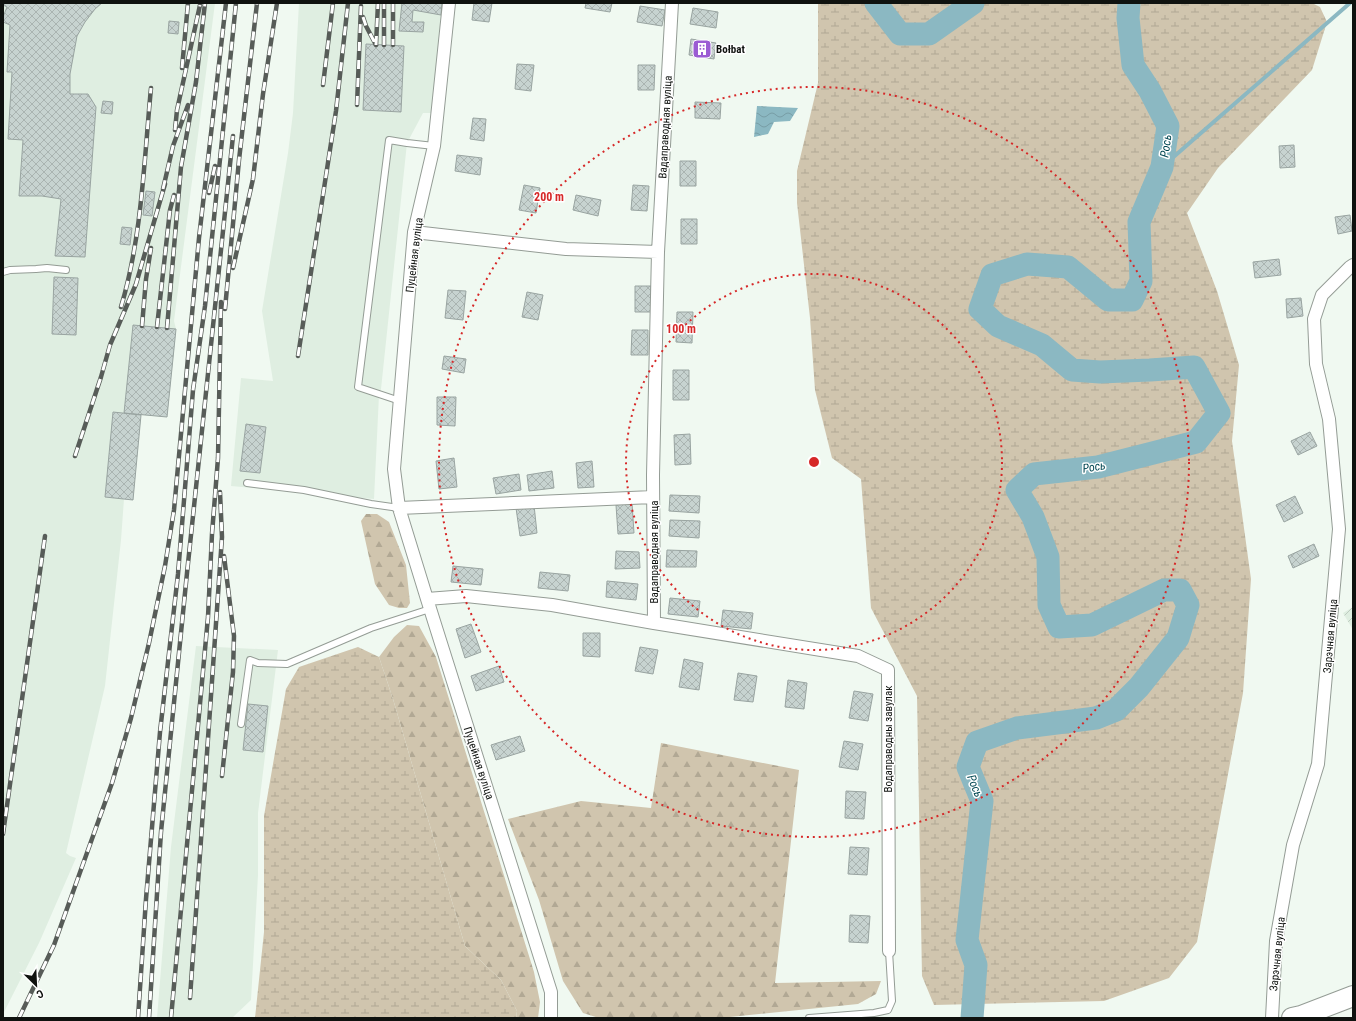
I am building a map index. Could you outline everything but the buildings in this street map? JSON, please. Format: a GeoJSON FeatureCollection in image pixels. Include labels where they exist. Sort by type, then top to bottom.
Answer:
{"type":"FeatureCollection","features":[{"type":"Feature","properties":{"kind":"main road"},"geometry":{"type":"LineString","coordinates":[[1292,1018],[1353,996]]}},
{"type":"Feature","properties":{"kind":"street","name":"Пуцейная вуліца"},"geometry":{"type":"LineString","coordinates":[[448,3],[434,146],[414,232],[394,469],[399,508],[551,992],[551,1018]]}},
{"type":"Feature","properties":{"kind":"street","name":"Вадаправодная вуліца"},"geometry":{"type":"LineString","coordinates":[[654,623],[653,497],[658,252],[672,3]]}},
{"type":"Feature","properties":{"kind":"street"},"geometry":{"type":"LineString","coordinates":[[414,232],[566,249],[658,252]]}},
{"type":"Feature","properties":{"kind":"street","name":"Зарэчная вуліца"},"geometry":{"type":"LineString","coordinates":[[1272,1018],[1276,940],[1293,845],[1318,764],[1339,528],[1329,419],[1316,364],[1314,319],[1322,295],[1350,266],[1353,265]]}},
{"type":"Feature","properties":{"kind":"street"},"geometry":{"type":"LineString","coordinates":[[399,508],[653,497]]}},
{"type":"Feature","properties":{"kind":"street"},"geometry":{"type":"LineString","coordinates":[[428,604],[466,596],[552,605],[654,623]]}},
{"type":"Feature","properties":{"kind":"street","name":"Водаправодны завулак"},"geometry":{"type":"LineString","coordinates":[[654,623],[858,656],[888,670],[889,951]]}},
{"type":"Feature","properties":{"kind":"lane"},"geometry":{"type":"LineString","coordinates":[[400,401],[358,387],[389,140],[434,146]]}},
{"type":"Feature","properties":{"kind":"lane"},"geometry":{"type":"LineString","coordinates":[[3,272],[10,270],[47,268],[66,270]]}},
{"type":"Feature","properties":{"kind":"lane"},"geometry":{"type":"LineString","coordinates":[[247,483],[304,490],[371,504],[399,508]]}},
{"type":"Feature","properties":{"kind":"lane"},"geometry":{"type":"LineString","coordinates":[[241,724],[250,660],[258,663],[287,664],[428,604]]}},
{"type":"Feature","properties":{"kind":"lane"},"geometry":{"type":"LineString","coordinates":[[810,1018],[874,1013],[888,1010],[892,1001],[889,951]]}},
{"type":"Feature","properties":{"kind":"shaded area"},"geometry":{"type":"Polygon","coordinates":[[[3,3],[215,3],[174,321],[176,329],[167,417],[141,415],[133,500],[124,499],[105,686],[66,853],[76,858],[39,943],[3,1014],[3,3]]]}},
{"type":"Feature","properties":{"kind":"shaded area"},"geometry":{"type":"Polygon","coordinates":[[[299,3],[442,3],[433,113],[423,113],[407,143],[381,389],[379,395],[374,499],[231,486],[241,378],[273,381],[262,311],[288,153],[293,113],[299,3]]]}},
{"type":"Feature","properties":{"kind":"shaded area"},"geometry":{"type":"Polygon","coordinates":[[[1353,607],[1353,630],[1343,613],[1353,607]]]}},
{"type":"Feature","properties":{"kind":"shaded area"},"geometry":{"type":"Polygon","coordinates":[[[196,646],[278,650],[258,813],[258,875],[251,1000],[232,1018],[157,1018],[171,847],[196,646]]]}},
{"type":"Feature","properties":{"kind":"green space"},"geometry":{"type":"Polygon","coordinates":[[[818,3],[1312,3],[1320,7],[1327,22],[1312,70],[1218,168],[1187,213],[1217,291],[1239,365],[1232,441],[1251,579],[1243,693],[1197,942],[1169,978],[1104,1001],[934,1005],[922,976],[917,696],[871,608],[861,479],[832,458],[815,390],[810,318],[797,203],[797,171],[818,83],[818,3]]]}},
{"type":"Feature","properties":{"kind":"green space"},"geometry":{"type":"Polygon","coordinates":[[[366,514],[377,514],[389,522],[406,565],[410,603],[407,608],[399,608],[389,605],[375,584],[361,521],[366,514]]]}},
{"type":"Feature","properties":{"kind":"green space"},"geometry":{"type":"Polygon","coordinates":[[[407,625],[419,626],[436,657],[534,972],[540,1002],[538,1018],[516,1018],[517,1011],[501,980],[465,946],[393,699],[379,657],[394,637],[407,625]]]}},
{"type":"Feature","properties":{"kind":"green space"},"geometry":{"type":"Polygon","coordinates":[[[358,647],[379,657],[393,699],[465,946],[501,980],[517,1011],[516,1018],[255,1018],[264,932],[264,816],[286,689],[299,667],[358,647]]]}},
{"type":"Feature","properties":{"kind":"green space"},"geometry":{"type":"Polygon","coordinates":[[[661,743],[799,770],[775,983],[881,981],[876,994],[858,1004],[720,1018],[599,1018],[583,1013],[563,981],[539,900],[508,819],[581,801],[651,808],[661,743]]]}},
{"type":"Feature","properties":{"kind":"water"},"geometry":{"type":"Polygon","coordinates":[[[757,106],[798,108],[790,121],[774,122],[768,134],[754,137],[757,106]]]}},
{"type":"Feature","properties":{"kind":"waterway","name":"Рось"},"geometry":{"type":"LineString","coordinates":[[876,3],[900,34],[929,34],[973,3]]}},
{"type":"Feature","properties":{"kind":"waterway","name":"Рось"},"geometry":{"type":"LineString","coordinates":[[972,1018],[976,965],[967,940],[982,801],[968,767],[977,742],[1017,728],[1096,718],[1116,710],[1139,687],[1178,638],[1188,605],[1180,590],[1164,590],[1092,625],[1059,627],[1049,605],[1048,557],[1033,517],[1017,490],[1034,474],[1098,467],[1196,442],[1219,413],[1194,367],[1100,372],[1072,370],[1042,345],[998,326],[980,309],[992,275],[1027,264],[1068,267],[1108,300],[1132,300],[1141,281],[1139,222],[1162,167],[1168,126],[1150,91],[1133,65],[1128,18],[1129,3]]}},
{"type":"Feature","properties":{"kind":"waterway"},"geometry":{"type":"LineString","coordinates":[[1162,167],[1350,3]]}},
{"type":"Feature","properties":{"kind":"railway"},"geometry":{"type":"LineString","coordinates":[[182,68],[188,3]]}},
{"type":"Feature","properties":{"kind":"railway"},"geometry":{"type":"LineString","coordinates":[[167,328],[181,167],[196,82],[205,3]]}},
{"type":"Feature","properties":{"kind":"railway"},"geometry":{"type":"LineString","coordinates":[[19,1018],[54,945],[112,783],[131,718],[165,566],[174,510],[199,238],[226,3]]}},
{"type":"Feature","properties":{"kind":"railway"},"geometry":{"type":"LineString","coordinates":[[138,1018],[160,732],[178,574],[193,390],[205,306],[236,3]]}},
{"type":"Feature","properties":{"kind":"railway"},"geometry":{"type":"LineString","coordinates":[[225,309],[239,160],[257,3]]}},
{"type":"Feature","properties":{"kind":"railway"},"geometry":{"type":"LineString","coordinates":[[233,268],[253,179],[263,94],[277,3]]}},
{"type":"Feature","properties":{"kind":"railway"},"geometry":{"type":"LineString","coordinates":[[323,85],[333,3]]}},
{"type":"Feature","properties":{"kind":"railway"},"geometry":{"type":"LineString","coordinates":[[298,356],[336,111],[348,3]]}},
{"type":"Feature","properties":{"kind":"railway"},"geometry":{"type":"LineString","coordinates":[[376,45],[378,3]]}},
{"type":"Feature","properties":{"kind":"railway"},"geometry":{"type":"LineString","coordinates":[[384,3],[384,45]]}},
{"type":"Feature","properties":{"kind":"railway"},"geometry":{"type":"LineString","coordinates":[[393,3],[393,45]]}},
{"type":"Feature","properties":{"kind":"railway"},"geometry":{"type":"LineString","coordinates":[[175,130],[177,110],[200,5]]}},
{"type":"Feature","properties":{"kind":"railway"},"geometry":{"type":"LineString","coordinates":[[357,105],[361,6]]}},
{"type":"Feature","properties":{"kind":"railway"},"geometry":{"type":"LineString","coordinates":[[363,17],[376,45]]}},
{"type":"Feature","properties":{"kind":"railway"},"geometry":{"type":"LineString","coordinates":[[121,307],[134,254],[138,226],[151,88]]}},
{"type":"Feature","properties":{"kind":"railway"},"geometry":{"type":"LineString","coordinates":[[163,189],[173,146],[188,105]]}},
{"type":"Feature","properties":{"kind":"railway"},"geometry":{"type":"LineString","coordinates":[[149,1018],[161,832],[233,136]]}},
{"type":"Feature","properties":{"kind":"railway"},"geometry":{"type":"LineString","coordinates":[[209,193],[215,166]]}},
{"type":"Feature","properties":{"kind":"railway"},"geometry":{"type":"LineString","coordinates":[[75,456],[110,345],[136,284],[165,184]]}},
{"type":"Feature","properties":{"kind":"railway"},"geometry":{"type":"LineString","coordinates":[[157,327],[170,210],[174,195]]}},
{"type":"Feature","properties":{"kind":"railway"},"geometry":{"type":"LineString","coordinates":[[142,326],[146,279],[151,248]]}},
{"type":"Feature","properties":{"kind":"railway"},"geometry":{"type":"LineString","coordinates":[[171,1018],[208,617],[212,534],[218,458],[221,302]]}},
{"type":"Feature","properties":{"kind":"railway"},"geometry":{"type":"LineString","coordinates":[[190,998],[222,537],[220,492]]}},
{"type":"Feature","properties":{"kind":"railway"},"geometry":{"type":"LineString","coordinates":[[3,834],[45,536]]}},
{"type":"Feature","properties":{"kind":"railway"},"geometry":{"type":"LineString","coordinates":[[222,776],[233,672],[234,636],[224,556]]}},
{"type":"Feature","properties":{"kind":"place","name":"Bołbat"},"geometry":{"type":"Point","coordinates":[702,49]}}]}
